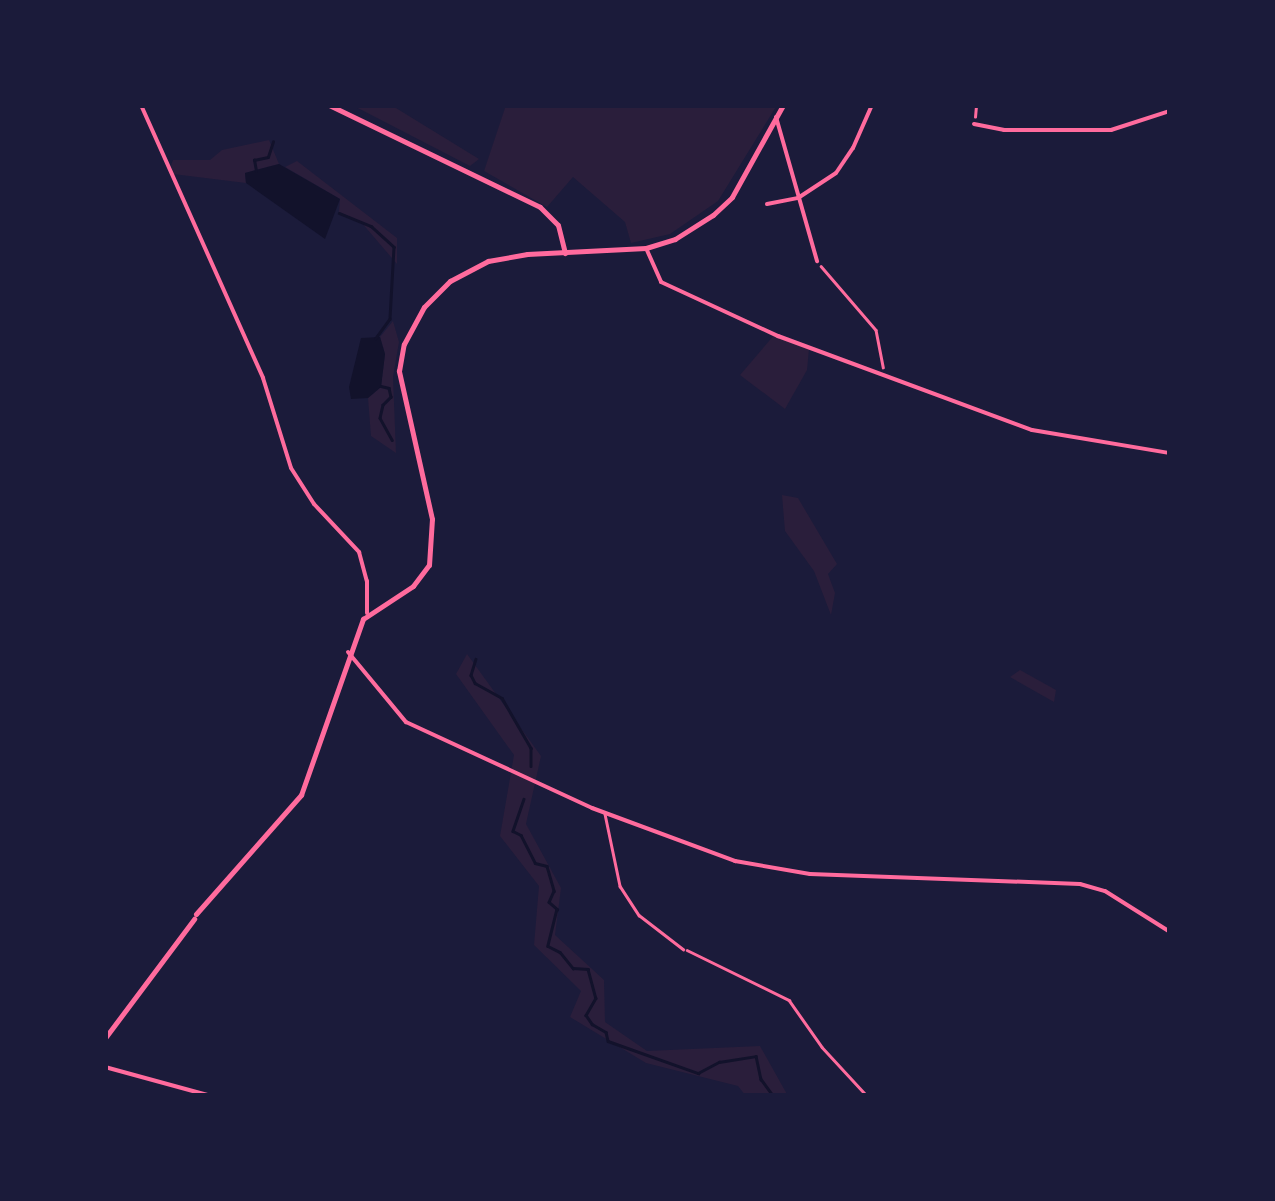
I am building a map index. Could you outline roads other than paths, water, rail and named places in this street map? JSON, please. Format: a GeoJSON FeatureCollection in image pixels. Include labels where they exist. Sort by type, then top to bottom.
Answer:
{"type":"FeatureCollection","features":[{"type":"Feature","properties":{"kind":"street"},"geometry":{"type":"LineString","coordinates":[[105,1038],[195,917],[301,794],[348,652],[367,613],[367,581],[359,552],[307,496],[291,468],[263,378],[141,105]]}},
{"type":"Feature","properties":{"kind":"street"},"geometry":{"type":"LineString","coordinates":[[329,105],[540,207],[558,224],[564,252]]}},
{"type":"Feature","properties":{"kind":"street"},"geometry":{"type":"LineString","coordinates":[[367,613],[419,580],[434,547],[431,510],[401,391],[400,364],[409,332],[431,298],[476,266],[516,255],[646,248],[675,239],[723,207],[743,181],[782,105]]}},
{"type":"Feature","properties":{"kind":"street"},"geometry":{"type":"LineString","coordinates":[[767,204],[798,198],[836,173],[853,148],[872,105]]}},
{"type":"Feature","properties":{"kind":"street"},"geometry":{"type":"LineString","coordinates":[[974,124],[1004,130],[1111,130],[1170,111]]}},
{"type":"Feature","properties":{"kind":"street"},"geometry":{"type":"LineString","coordinates":[[776,118],[817,261]]}},
{"type":"Feature","properties":{"kind":"street"},"geometry":{"type":"LineString","coordinates":[[646,248],[653,272],[666,285],[778,336],[1032,430],[1170,454]]}},
{"type":"Feature","properties":{"kind":"street"},"geometry":{"type":"LineString","coordinates":[[348,652],[406,722],[469,755],[604,813],[774,870],[1080,884],[1106,891],[1170,932]]}},
{"type":"Feature","properties":{"kind":"street"},"geometry":{"type":"LineString","coordinates":[[105,1067],[211,1096]]}},
{"type":"Feature","properties":{"kind":"lane"},"geometry":{"type":"LineString","coordinates":[[604,813],[620,886],[639,915],[682,949]]}},
{"type":"Feature","properties":{"kind":"waterway"},"geometry":{"type":"LineString","coordinates":[[256,171],[254,160],[268,157],[273,142]]}},
{"type":"Feature","properties":{"kind":"waterway"},"geometry":{"type":"LineString","coordinates":[[339,213],[371,226],[394,247],[390,319],[376,338]]}},
{"type":"Feature","properties":{"kind":"waterway"},"geometry":{"type":"LineString","coordinates":[[381,386],[389,388],[391,397],[383,405],[380,418],[392,440]]}},
{"type":"Feature","properties":{"kind":"waterway"},"geometry":{"type":"LineString","coordinates":[[476,659],[471,675],[475,683],[502,698],[531,748],[531,766]]}},
{"type":"Feature","properties":{"kind":"waterway"},"geometry":{"type":"LineString","coordinates":[[524,799],[513,831],[521,835],[535,863],[547,866],[554,891],[549,902],[557,909],[548,946],[560,952],[573,968],[588,969],[596,998],[586,1015],[592,1024],[606,1032],[608,1041],[698,1073],[719,1062],[756,1056],[761,1079],[772,1094],[780,1096]]}}]}
